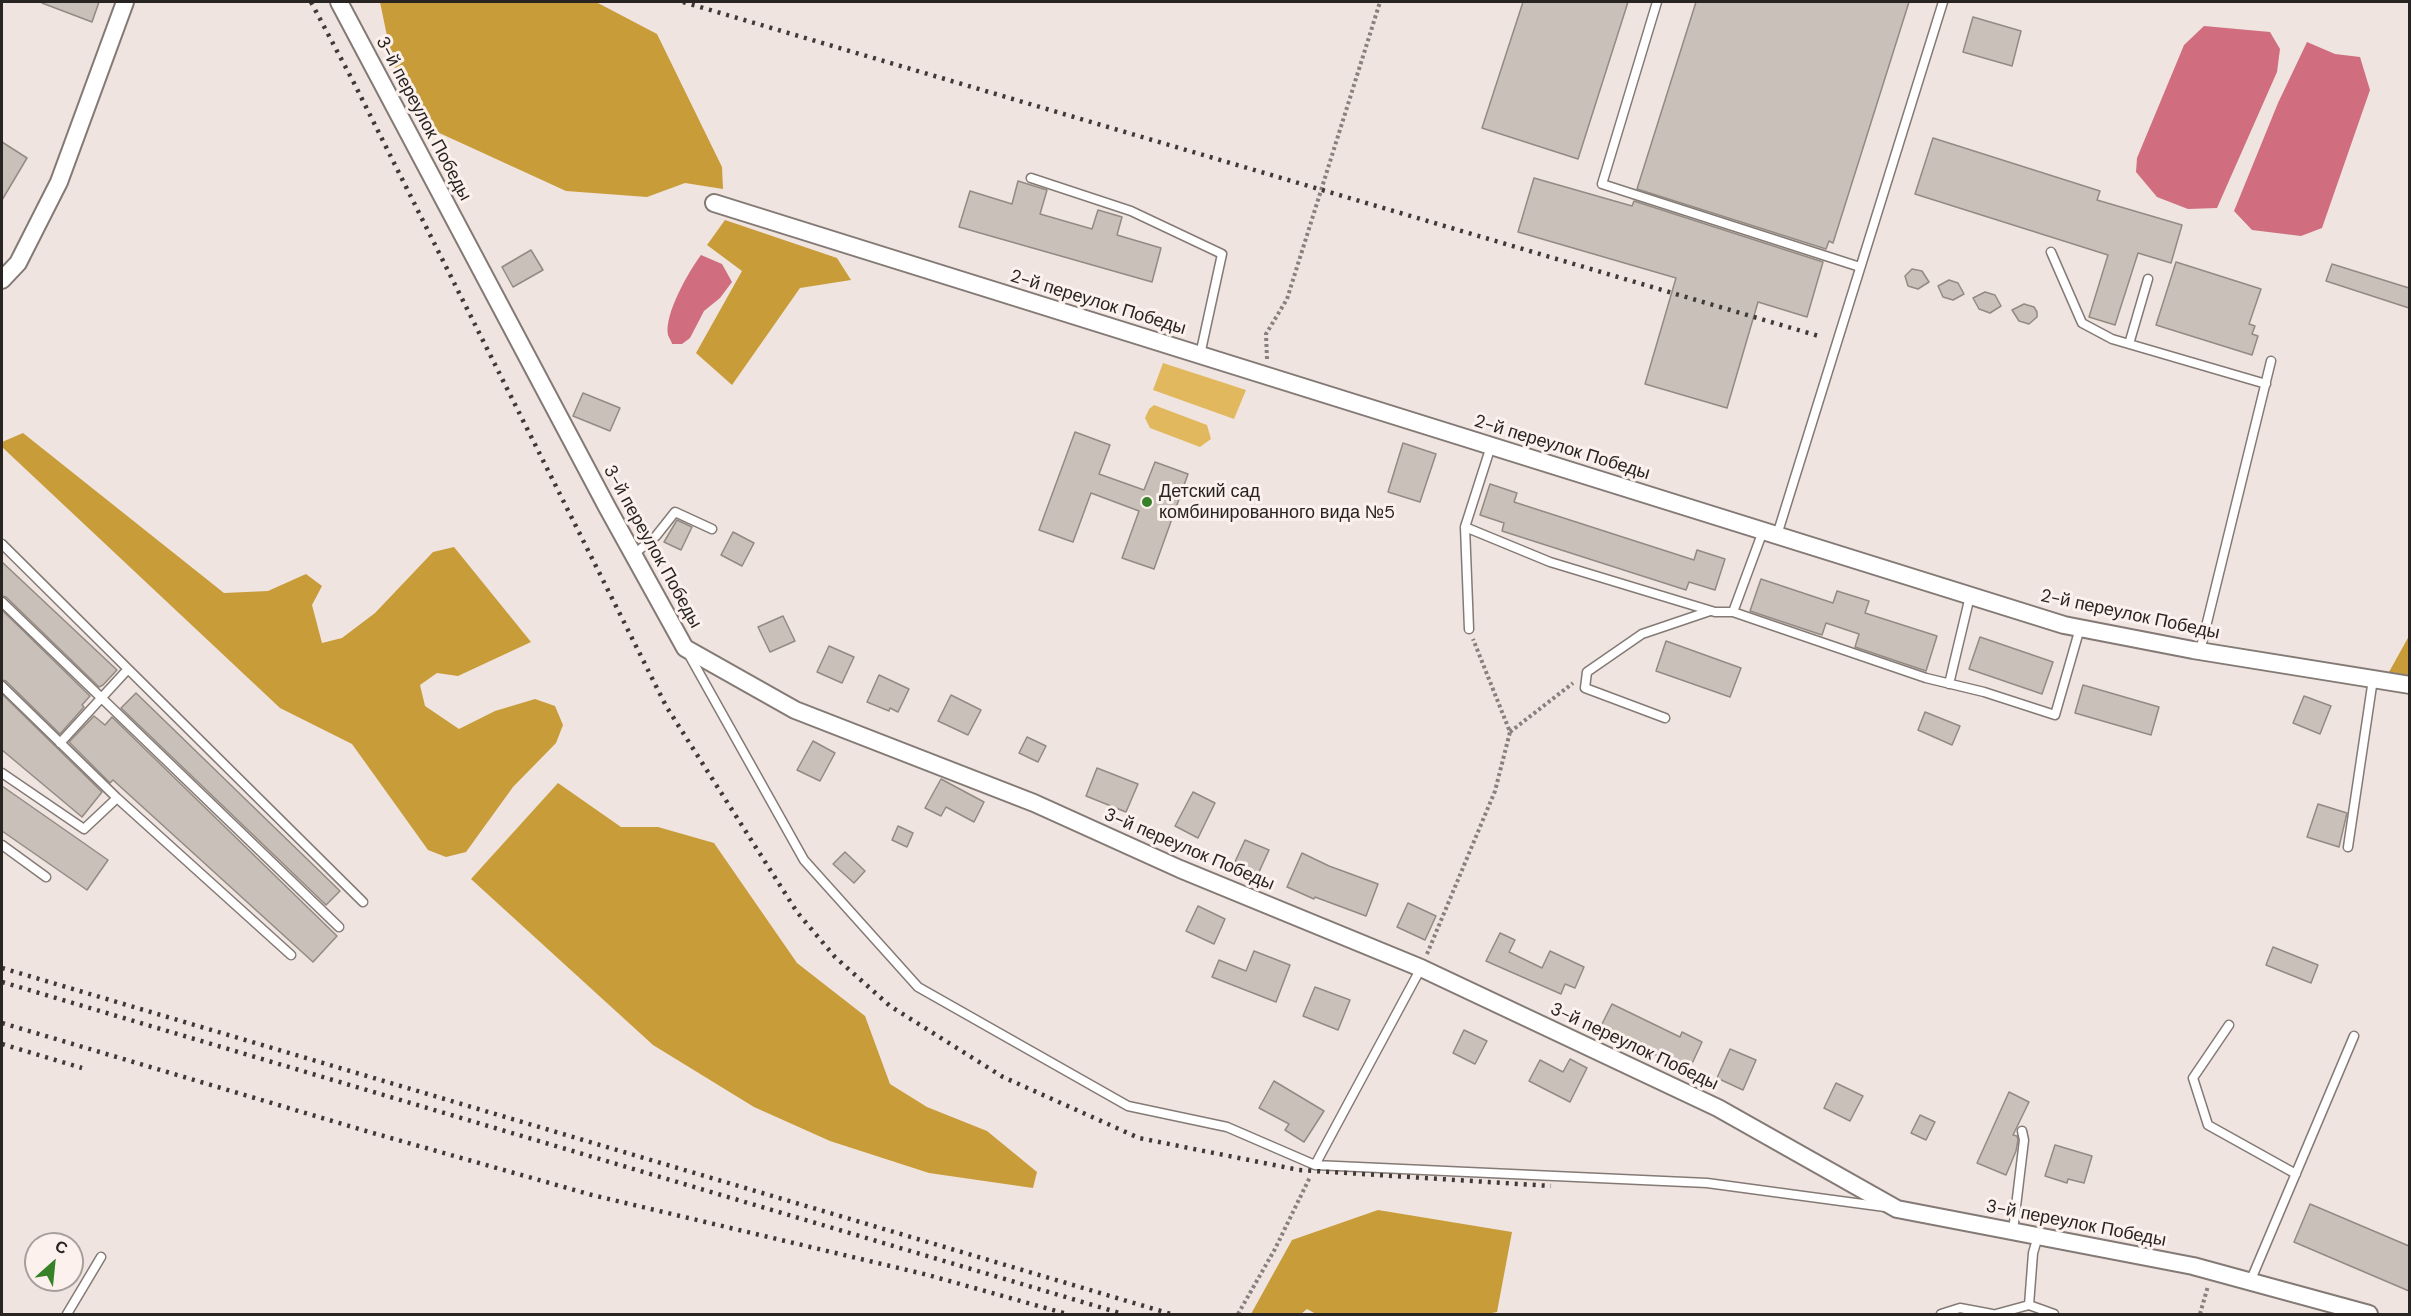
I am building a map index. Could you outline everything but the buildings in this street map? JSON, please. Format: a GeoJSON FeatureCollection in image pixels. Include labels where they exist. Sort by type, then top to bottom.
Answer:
{"type":"FeatureCollection","features":[{"type":"Feature","properties":{"kind":"street"},"geometry":{"type":"LineString","coordinates":[[2,280],[18,263],[59,182],[125,2]]}},
{"type":"Feature","properties":{"kind":"street","name":"3-й переулок Победы"},"geometry":{"type":"LineString","coordinates":[[339,2],[633,555],[686,648],[795,710],[1034,803],[1180,869],[1421,968],[1718,1108],[1897,1209],[2193,1266],[2369,1314]]}},
{"type":"Feature","properties":{"kind":"street","name":"2-й переулок Победы"},"geometry":{"type":"LineString","coordinates":[[714,203],[1970,596],[2080,628],[2200,651],[2409,685]]}},
{"type":"Feature","properties":{"kind":"lane"},"geometry":{"type":"LineString","coordinates":[[1657,2],[1602,183],[1860,267]]}},
{"type":"Feature","properties":{"kind":"lane"},"geometry":{"type":"LineString","coordinates":[[1733,612],[1770,533],[1860,267],[1943,2]]}},
{"type":"Feature","properties":{"kind":"lane"},"geometry":{"type":"LineString","coordinates":[[1031,178],[1131,211],[1222,254],[1200,355]]}},
{"type":"Feature","properties":{"kind":"lane"},"geometry":{"type":"LineString","coordinates":[[2051,252],[2082,323],[2112,339],[2266,384]]}},
{"type":"Feature","properties":{"kind":"lane"},"geometry":{"type":"LineString","coordinates":[[2128,344],[2148,279]]}},
{"type":"Feature","properties":{"kind":"lane"},"geometry":{"type":"LineString","coordinates":[[2200,651],[2271,361]]}},
{"type":"Feature","properties":{"kind":"lane"},"geometry":{"type":"LineString","coordinates":[[1469,629],[1465,527],[1491,446]]}},
{"type":"Feature","properties":{"kind":"lane"},"geometry":{"type":"LineString","coordinates":[[633,555],[656,536],[675,512],[712,529]]}},
{"type":"Feature","properties":{"kind":"lane"},"geometry":{"type":"LineString","coordinates":[[1465,527],[1550,562],[1711,611],[1733,612],[1926,678],[1984,692],[2055,715],[2080,628]]}},
{"type":"Feature","properties":{"kind":"lane"},"geometry":{"type":"LineString","coordinates":[[2,544],[363,902]]}},
{"type":"Feature","properties":{"kind":"lane"},"geometry":{"type":"LineString","coordinates":[[1949,684],[1970,596]]}},
{"type":"Feature","properties":{"kind":"lane"},"geometry":{"type":"LineString","coordinates":[[2,602],[339,927]]}},
{"type":"Feature","properties":{"kind":"lane"},"geometry":{"type":"LineString","coordinates":[[1665,718],[1585,688],[1587,672],[1642,634],[1711,611]]}},
{"type":"Feature","properties":{"kind":"lane"},"geometry":{"type":"LineString","coordinates":[[686,648],[804,860],[918,987],[1128,1106],[1227,1126],[1316,1165],[1707,1183],[1897,1209]]}},
{"type":"Feature","properties":{"kind":"lane"},"geometry":{"type":"LineString","coordinates":[[60,743],[128,669]]}},
{"type":"Feature","properties":{"kind":"lane"},"geometry":{"type":"LineString","coordinates":[[2348,847],[2373,679]]}},
{"type":"Feature","properties":{"kind":"lane"},"geometry":{"type":"LineString","coordinates":[[2,686],[117,798],[291,955]]}},
{"type":"Feature","properties":{"kind":"lane"},"geometry":{"type":"LineString","coordinates":[[2,773],[84,829],[117,798]]}},
{"type":"Feature","properties":{"kind":"lane"},"geometry":{"type":"LineString","coordinates":[[2,845],[46,878]]}},
{"type":"Feature","properties":{"kind":"lane"},"geometry":{"type":"LineString","coordinates":[[1316,1165],[1421,968]]}},
{"type":"Feature","properties":{"kind":"lane"},"geometry":{"type":"LineString","coordinates":[[2229,1025],[2193,1078],[2208,1125],[2296,1174]]}},
{"type":"Feature","properties":{"kind":"lane"},"geometry":{"type":"LineString","coordinates":[[2250,1282],[2354,1036]]}},
{"type":"Feature","properties":{"kind":"lane"},"geometry":{"type":"LineString","coordinates":[[2013,1231],[2024,1140],[2022,1131]]}},
{"type":"Feature","properties":{"kind":"lane"},"geometry":{"type":"LineString","coordinates":[[2029,1305],[2033,1253],[2038,1236]]}},
{"type":"Feature","properties":{"kind":"lane"},"geometry":{"type":"LineString","coordinates":[[67,1314],[101,1257]]}},
{"type":"Feature","properties":{"kind":"lane"},"geometry":{"type":"LineString","coordinates":[[1941,1314],[1960,1308],[1994,1314],[2029,1305],[2054,1314]]}},
{"type":"Feature","properties":{"kind":"path"},"geometry":{"type":"LineString","coordinates":[[1268,376],[1266,334],[1287,299],[1380,2]]}},
{"type":"Feature","properties":{"kind":"path"},"geometry":{"type":"LineString","coordinates":[[1421,968],[1495,791],[1510,732],[1469,629]]}},
{"type":"Feature","properties":{"kind":"path"},"geometry":{"type":"LineString","coordinates":[[1510,732],[1587,672]]}},
{"type":"Feature","properties":{"kind":"path"},"geometry":{"type":"LineString","coordinates":[[1238,1314],[1275,1249],[1316,1165]]}},
{"type":"Feature","properties":{"kind":"path"},"geometry":{"type":"LineString","coordinates":[[2193,1266],[2208,1287],[2200,1314]]}},
{"type":"Feature","properties":{"kind":"shaded area"},"geometry":{"type":"Polygon","coordinates":[[[380,2],[596,2],[657,34],[722,167],[723,189],[685,183],[647,197],[566,191],[435,131],[393,65],[380,2]]]}},
{"type":"Feature","properties":{"kind":"shaded area"},"geometry":{"type":"Polygon","coordinates":[[[2204,26],[2270,32],[2280,49],[2277,72],[2217,208],[2188,209],[2157,197],[2136,172],[2137,158],[2184,45],[2204,26]]]}},
{"type":"Feature","properties":{"kind":"shaded area"},"geometry":{"type":"Polygon","coordinates":[[[2307,42],[2335,54],[2360,57],[2370,90],[2322,228],[2301,236],[2252,230],[2234,211],[2278,103],[2307,42]]]}},
{"type":"Feature","properties":{"kind":"shaded area"},"geometry":{"type":"Polygon","coordinates":[[[725,220],[837,258],[851,280],[800,288],[732,385],[696,353],[742,271],[707,245],[725,220]]]}},
{"type":"Feature","properties":{"kind":"shaded area"},"geometry":{"type":"Polygon","coordinates":[[[701,255],[722,264],[732,282],[720,298],[704,311],[690,338],[682,344],[672,344],[668,335],[670,316],[684,282],[701,255]]]}},
{"type":"Feature","properties":{"kind":"shaded area"},"geometry":{"type":"Polygon","coordinates":[[[1163,363],[1246,390],[1234,419],[1153,390],[1163,363]]]}},
{"type":"Feature","properties":{"kind":"shaded area"},"geometry":{"type":"Polygon","coordinates":[[[1154,405],[1207,425],[1211,439],[1200,447],[1150,428],[1145,418],[1149,409],[1154,405]]]}},
{"type":"Feature","properties":{"kind":"shaded area"},"geometry":{"type":"Polygon","coordinates":[[[23,433],[224,593],[268,591],[306,574],[322,586],[312,605],[322,643],[342,638],[375,613],[433,552],[454,547],[531,642],[458,676],[437,673],[420,685],[425,706],[459,729],[495,711],[535,699],[555,706],[563,725],[556,743],[513,787],[466,852],[446,857],[428,850],[352,744],[280,708],[2,447],[2,442],[23,433]]]}},
{"type":"Feature","properties":{"kind":"shaded area"},"geometry":{"type":"Polygon","coordinates":[[[2409,636],[2409,675],[2389,672],[2409,636]]]}},
{"type":"Feature","properties":{"kind":"shaded area"},"geometry":{"type":"Polygon","coordinates":[[[558,783],[621,827],[658,827],[714,843],[797,963],[865,1016],[890,1084],[927,1107],[987,1131],[1037,1172],[1033,1188],[929,1173],[830,1141],[754,1107],[653,1045],[471,879],[558,783]]]}},
{"type":"Feature","properties":{"kind":"shaded area"},"geometry":{"type":"Polygon","coordinates":[[[1378,1210],[1512,1232],[1497,1312],[1487,1314],[1316,1314],[1307,1309],[1301,1314],[1251,1314],[1292,1240],[1378,1210]]]}},
{"type":"Feature","properties":{"kind":"railway"},"geometry":{"type":"LineString","coordinates":[[311,2],[354,83],[666,706],[797,912],[835,957],[890,1006],[1003,1077],[1139,1138],[1299,1170],[1551,1186]]}},
{"type":"Feature","properties":{"kind":"railway"},"geometry":{"type":"LineString","coordinates":[[683,2],[1822,337]]}},
{"type":"Feature","properties":{"kind":"railway"},"geometry":{"type":"LineString","coordinates":[[2,968],[1171,1314]]}},
{"type":"Feature","properties":{"kind":"railway"},"geometry":{"type":"LineString","coordinates":[[2,982],[1123,1314]]}},
{"type":"Feature","properties":{"kind":"railway"},"geometry":{"type":"LineString","coordinates":[[2,1023],[366,1131],[592,1195],[928,1275],[1067,1314]]}},
{"type":"Feature","properties":{"kind":"railway"},"geometry":{"type":"LineString","coordinates":[[2,1044],[82,1068]]}},
{"type":"Feature","properties":{"kind":"place","name":"Детский сад комбинированного вида №5"},"geometry":{"type":"Point","coordinates":[1147,502]}}]}
